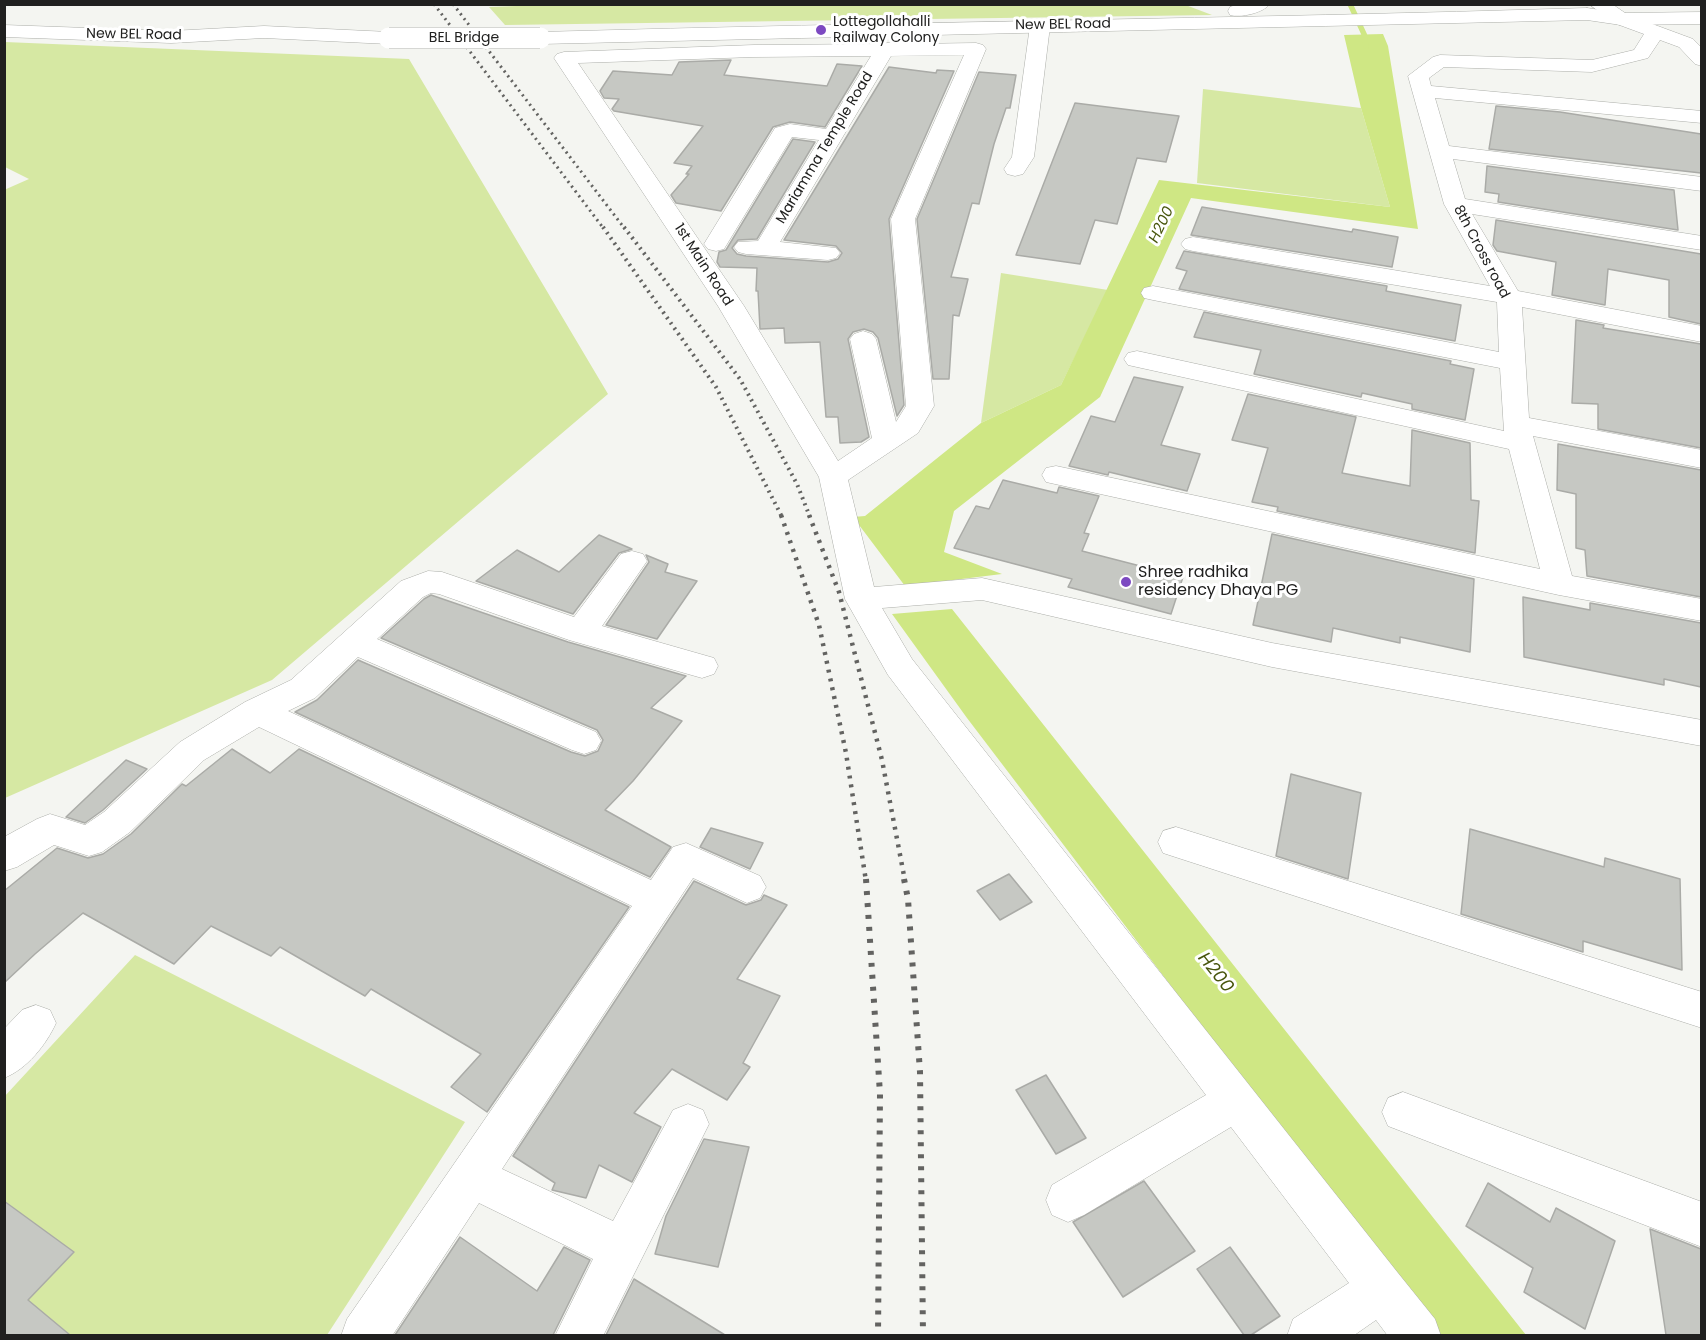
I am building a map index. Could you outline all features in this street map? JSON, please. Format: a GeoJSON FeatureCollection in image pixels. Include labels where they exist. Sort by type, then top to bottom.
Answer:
{"type":"FeatureCollection","features":[{"type":"Feature","properties":{"kind":"street"},"geometry":{"type":"LineString","coordinates":[[1214,4],[1274,21]]}},
{"type":"Feature","properties":{"kind":"street"},"geometry":{"type":"LineString","coordinates":[[1237,10],[1262,4]]}},
{"type":"Feature","properties":{"kind":"street","name":"New BEL Road"},"geometry":{"type":"LineString","coordinates":[[540,38],[820,30],[1392,20],[1596,9],[1701,7]]}},
{"type":"Feature","properties":{"kind":"street","name":"New BEL Road"},"geometry":{"type":"LineString","coordinates":[[1596,9],[1621,19],[1701,18]]}},
{"type":"Feature","properties":{"kind":"street","name":"New BEL Road"},"geometry":{"type":"LineString","coordinates":[[4,14],[195,20],[264,32]]}},
{"type":"Feature","properties":{"kind":"street"},"geometry":{"type":"LineString","coordinates":[[1621,19],[1686,43],[1701,60]]}},
{"type":"Feature","properties":{"kind":"street"},"geometry":{"type":"LineString","coordinates":[[1015,169],[1023,157],[1040,26]]}},
{"type":"Feature","properties":{"kind":"street"},"geometry":{"type":"LineString","coordinates":[[885,49],[1014,27]]}},
{"type":"Feature","properties":{"kind":"street","name":"New BEL Road"},"geometry":{"type":"LineString","coordinates":[[4,31],[171,37],[264,32],[389,38]]}},
{"type":"Feature","properties":{"kind":"street"},"geometry":{"type":"LineString","coordinates":[[1656,31],[1641,54],[1592,66],[1440,61],[1418,76],[1422,91],[1701,117]]}},
{"type":"Feature","properties":{"kind":"street","name":"BEL Bridge"},"geometry":{"type":"LineString","coordinates":[[389,38],[540,38]]}},
{"type":"Feature","properties":{"kind":"street"},"geometry":{"type":"LineString","coordinates":[[833,477],[908,427],[920,406],[903,219],[976,49],[885,49]]}},
{"type":"Feature","properties":{"kind":"street","name":"1st Main Road"},"geometry":{"type":"LineString","coordinates":[[885,49],[564,58],[705,248],[833,477],[861,599],[900,667],[1418,1335]]}},
{"type":"Feature","properties":{"kind":"street","name":"Mariamma Temple Road"},"geometry":{"type":"LineString","coordinates":[[765,248],[885,49]]}},
{"type":"Feature","properties":{"kind":"street","name":"8th Cross road"},"geometry":{"type":"LineString","coordinates":[[1422,91],[1455,204],[1509,297],[1511,362],[1519,434],[1559,584]]}},
{"type":"Feature","properties":{"kind":"street"},"geometry":{"type":"LineString","coordinates":[[705,248],[783,133],[790,130],[833,136]]}},
{"type":"Feature","properties":{"kind":"street"},"geometry":{"type":"LineString","coordinates":[[1440,151],[1701,184]]}},
{"type":"Feature","properties":{"kind":"street"},"geometry":{"type":"LineString","coordinates":[[1455,204],[1701,243]]}},
{"type":"Feature","properties":{"kind":"street"},"geometry":{"type":"LineString","coordinates":[[1192,244],[1509,297],[1701,334]]}},
{"type":"Feature","properties":{"kind":"street"},"geometry":{"type":"LineString","coordinates":[[705,248],[765,248],[828,253]]}},
{"type":"Feature","properties":{"kind":"street"},"geometry":{"type":"LineString","coordinates":[[1153,293],[1511,362]]}},
{"type":"Feature","properties":{"kind":"street"},"geometry":{"type":"LineString","coordinates":[[863,339],[887,443]]}},
{"type":"Feature","properties":{"kind":"street"},"geometry":{"type":"LineString","coordinates":[[1137,359],[1519,434],[1701,459]]}},
{"type":"Feature","properties":{"kind":"street"},"geometry":{"type":"LineString","coordinates":[[1056,475],[1559,584],[1701,610]]}},
{"type":"Feature","properties":{"kind":"street"},"geometry":{"type":"LineString","coordinates":[[580,632],[632,561]]}},
{"type":"Feature","properties":{"kind":"street"},"geometry":{"type":"LineString","coordinates":[[4,856],[50,829],[89,841],[117,822],[192,751],[257,711],[303,689],[412,589],[428,582],[442,583],[580,632],[702,666]]}},
{"type":"Feature","properties":{"kind":"street"},"geometry":{"type":"LineString","coordinates":[[861,599],[982,589],[1272,656],[1701,733]]}},
{"type":"Feature","properties":{"kind":"street"},"geometry":{"type":"LineString","coordinates":[[355,643],[584,741]]}},
{"type":"Feature","properties":{"kind":"street"},"geometry":{"type":"LineString","coordinates":[[257,711],[659,901]]}},
{"type":"Feature","properties":{"kind":"street"},"geometry":{"type":"LineString","coordinates":[[1176,842],[1701,1010]]}},
{"type":"Feature","properties":{"kind":"street"},"geometry":{"type":"LineString","coordinates":[[364,1335],[686,858],[747,887]]}},
{"type":"Feature","properties":{"kind":"street"},"geometry":{"type":"LineString","coordinates":[[4,1059],[36,1023]]}},
{"type":"Feature","properties":{"kind":"street"},"geometry":{"type":"LineString","coordinates":[[1068,1200],[1236,1101]]}},
{"type":"Feature","properties":{"kind":"street"},"geometry":{"type":"LineString","coordinates":[[1403,1112],[1701,1225]]}},
{"type":"Feature","properties":{"kind":"street"},"geometry":{"type":"LineString","coordinates":[[578,1335],[688,1125]]}},
{"type":"Feature","properties":{"kind":"street"},"geometry":{"type":"LineString","coordinates":[[471,1177],[623,1249]]}},
{"type":"Feature","properties":{"kind":"street"},"geometry":{"type":"LineString","coordinates":[[1310,1335],[1382,1289]]}},
{"type":"Feature","properties":{"kind":"shaded area"},"geometry":{"type":"Polygon","coordinates":[[[1183,4],[1212,15],[505,25],[489,7],[1183,4]]]}},
{"type":"Feature","properties":{"kind":"shaded area"},"geometry":{"type":"Polygon","coordinates":[[[5,42],[409,59],[608,394],[272,680],[5,798],[4,190],[29,179],[5,167],[5,42]]]}},
{"type":"Feature","properties":{"kind":"shaded area"},"geometry":{"type":"Polygon","coordinates":[[[1203,89],[1361,108],[1390,207],[1197,183],[1203,89]]]}},
{"type":"Feature","properties":{"kind":"shaded area"},"geometry":{"type":"Polygon","coordinates":[[[1001,273],[1108,290],[1061,385],[981,423],[1001,273]]]}},
{"type":"Feature","properties":{"kind":"shaded area"},"geometry":{"type":"Polygon","coordinates":[[[135,955],[465,1122],[327,1335],[5,1335],[4,1097],[135,955]]]}},
{"type":"Feature","properties":{"kind":"water"},"geometry":{"type":"Polygon","coordinates":[[[1383,34],[1388,46],[1418,229],[1191,198],[1100,397],[954,511],[944,552],[1002,574],[905,586],[853,517],[865,516],[981,423],[1061,385],[1159,180],[1390,207],[1361,108],[1344,35],[1383,34]]]}},
{"type":"Feature","properties":{"kind":"water"},"geometry":{"type":"Polygon","coordinates":[[[952,609],[1526,1335],[1431,1335],[1343,1227],[1171,986],[967,718],[892,614],[952,609]]]}},
{"type":"Feature","properties":{"kind":"building"},"geometry":{"type":"Polygon","coordinates":[[[731,60],[724,75],[827,86],[837,64],[862,66],[825,127],[790,122],[773,127],[721,211],[676,203],[671,195],[689,174],[686,174],[692,166],[674,163],[703,126],[614,111],[612,109],[619,99],[604,98],[600,91],[613,71],[672,75],[679,62],[731,60]]]}},
{"type":"Feature","properties":{"kind":"building"},"geometry":{"type":"Polygon","coordinates":[[[889,67],[936,73],[937,70],[954,71],[889,219],[904,405],[897,416],[878,338],[873,332],[864,329],[853,332],[848,339],[869,437],[861,442],[840,443],[838,417],[826,417],[820,342],[785,343],[784,328],[760,329],[758,291],[756,291],[757,268],[720,267],[717,262],[719,252],[726,250],[793,139],[815,142],[757,239],[738,240],[732,248],[737,254],[746,256],[828,262],[838,259],[842,253],[836,246],[784,240],[889,67]]]}},
{"type":"Feature","properties":{"kind":"building"},"geometry":{"type":"Polygon","coordinates":[[[979,72],[1016,75],[1010,108],[1006,108],[994,144],[979,204],[972,203],[951,277],[968,279],[959,316],[953,315],[949,379],[933,379],[917,219],[979,72]]]}},
{"type":"Feature","properties":{"kind":"building"},"geometry":{"type":"Polygon","coordinates":[[[1075,103],[1179,116],[1166,162],[1137,158],[1117,224],[1095,220],[1080,264],[1016,255],[1075,103]]]}},
{"type":"Feature","properties":{"kind":"building"},"geometry":{"type":"Polygon","coordinates":[[[1496,106],[1560,112],[1701,134],[1701,173],[1489,149],[1496,106]]]}},
{"type":"Feature","properties":{"kind":"building"},"geometry":{"type":"Polygon","coordinates":[[[1487,166],[1674,190],[1678,230],[1498,202],[1499,194],[1485,192],[1487,166]]]}},
{"type":"Feature","properties":{"kind":"building"},"geometry":{"type":"Polygon","coordinates":[[[1202,207],[1352,232],[1353,229],[1398,237],[1392,267],[1191,235],[1202,207]]]}},
{"type":"Feature","properties":{"kind":"building"},"geometry":{"type":"Polygon","coordinates":[[[1496,220],[1701,254],[1701,324],[1669,317],[1669,280],[1608,269],[1605,305],[1552,295],[1556,262],[1497,251],[1493,245],[1496,220]]]}},
{"type":"Feature","properties":{"kind":"building"},"geometry":{"type":"Polygon","coordinates":[[[1184,251],[1387,286],[1386,291],[1461,305],[1455,341],[1179,289],[1187,271],[1176,268],[1184,251]]]}},
{"type":"Feature","properties":{"kind":"building"},"geometry":{"type":"Polygon","coordinates":[[[1204,312],[1451,361],[1450,364],[1474,369],[1465,420],[1412,409],[1412,404],[1362,393],[1361,397],[1254,374],[1261,350],[1194,337],[1204,312]]]}},
{"type":"Feature","properties":{"kind":"building"},"geometry":{"type":"Polygon","coordinates":[[[1576,320],[1604,325],[1603,328],[1701,344],[1701,448],[1598,429],[1598,404],[1572,403],[1576,320]]]}},
{"type":"Feature","properties":{"kind":"building"},"geometry":{"type":"Polygon","coordinates":[[[1134,377],[1183,387],[1161,445],[1200,454],[1187,491],[1109,472],[1108,475],[1069,466],[1091,416],[1115,422],[1134,377]]]}},
{"type":"Feature","properties":{"kind":"building"},"geometry":{"type":"Polygon","coordinates":[[[1248,394],[1356,417],[1342,473],[1410,486],[1412,430],[1470,443],[1471,500],[1479,501],[1475,553],[1277,511],[1278,507],[1252,502],[1268,448],[1232,440],[1248,394]]]}},
{"type":"Feature","properties":{"kind":"building"},"geometry":{"type":"Polygon","coordinates":[[[1558,444],[1701,470],[1701,597],[1587,576],[1585,550],[1576,548],[1576,494],[1557,490],[1558,444]]]}},
{"type":"Feature","properties":{"kind":"building"},"geometry":{"type":"Polygon","coordinates":[[[1003,480],[1057,493],[1059,487],[1099,496],[1084,533],[1089,534],[1082,551],[1183,577],[1171,614],[1068,587],[1072,579],[954,548],[976,506],[989,509],[1003,480]]]}},
{"type":"Feature","properties":{"kind":"building"},"geometry":{"type":"Polygon","coordinates":[[[1272,534],[1474,579],[1470,652],[1400,637],[1400,643],[1333,628],[1331,642],[1253,625],[1272,534]]]}},
{"type":"Feature","properties":{"kind":"building"},"geometry":{"type":"Polygon","coordinates":[[[599,535],[632,549],[619,553],[573,614],[476,581],[517,550],[559,572],[599,535]]]}},
{"type":"Feature","properties":{"kind":"building"},"geometry":{"type":"Polygon","coordinates":[[[646,555],[668,564],[665,572],[697,581],[657,639],[606,625],[649,562],[646,555]]]}},
{"type":"Feature","properties":{"kind":"building"},"geometry":{"type":"Polygon","coordinates":[[[431,595],[568,642],[686,676],[651,708],[682,721],[633,781],[605,810],[671,847],[650,877],[295,712],[317,700],[358,660],[571,752],[585,756],[598,751],[603,740],[597,730],[381,638],[431,595]]]}},
{"type":"Feature","properties":{"kind":"building"},"geometry":{"type":"Polygon","coordinates":[[[1523,597],[1590,610],[1590,603],[1701,623],[1701,687],[1664,679],[1664,685],[1524,657],[1523,597]]]}},
{"type":"Feature","properties":{"kind":"building"},"geometry":{"type":"Polygon","coordinates":[[[232,749],[270,773],[299,749],[629,907],[487,1112],[451,1087],[481,1054],[371,989],[365,996],[280,947],[271,956],[211,926],[174,964],[83,913],[4,983],[4,891],[57,848],[88,858],[103,854],[131,834],[182,784],[186,786],[232,749]]]}},
{"type":"Feature","properties":{"kind":"building"},"geometry":{"type":"Polygon","coordinates":[[[126,760],[147,769],[103,810],[85,823],[66,817],[126,760]]]}},
{"type":"Feature","properties":{"kind":"building"},"geometry":{"type":"Polygon","coordinates":[[[1291,774],[1361,793],[1348,879],[1276,856],[1291,774]]]}},
{"type":"Feature","properties":{"kind":"building"},"geometry":{"type":"Polygon","coordinates":[[[711,828],[763,843],[750,869],[700,847],[711,828]]]}},
{"type":"Feature","properties":{"kind":"building"},"geometry":{"type":"Polygon","coordinates":[[[1470,829],[1604,867],[1605,858],[1680,879],[1682,970],[1583,941],[1583,952],[1461,914],[1470,829]]]}},
{"type":"Feature","properties":{"kind":"building"},"geometry":{"type":"Polygon","coordinates":[[[1009,874],[1032,902],[1000,920],[977,891],[1009,874]]]}},
{"type":"Feature","properties":{"kind":"building"},"geometry":{"type":"Polygon","coordinates":[[[694,881],[746,905],[761,900],[764,895],[787,905],[737,979],[780,996],[743,1063],[750,1067],[727,1100],[672,1069],[634,1113],[661,1127],[632,1182],[599,1165],[586,1198],[552,1190],[555,1183],[513,1156],[694,881]]]}},
{"type":"Feature","properties":{"kind":"building"},"geometry":{"type":"Polygon","coordinates":[[[1046,1075],[1086,1138],[1056,1154],[1016,1090],[1046,1075]]]}},
{"type":"Feature","properties":{"kind":"building"},"geometry":{"type":"Polygon","coordinates":[[[704,1139],[749,1147],[718,1267],[655,1254],[666,1216],[704,1139]]]}},
{"type":"Feature","properties":{"kind":"building"},"geometry":{"type":"Polygon","coordinates":[[[1144,1181],[1195,1251],[1123,1297],[1073,1222],[1144,1181]]]}},
{"type":"Feature","properties":{"kind":"building"},"geometry":{"type":"Polygon","coordinates":[[[1488,1183],[1550,1222],[1556,1208],[1615,1241],[1585,1329],[1524,1292],[1533,1268],[1466,1226],[1488,1183]]]}},
{"type":"Feature","properties":{"kind":"building"},"geometry":{"type":"Polygon","coordinates":[[[4,1201],[74,1252],[28,1300],[70,1335],[4,1335],[4,1201]]]}},
{"type":"Feature","properties":{"kind":"building"},"geometry":{"type":"Polygon","coordinates":[[[1650,1229],[1701,1249],[1701,1335],[1666,1335],[1650,1229]]]}},
{"type":"Feature","properties":{"kind":"building"},"geometry":{"type":"Polygon","coordinates":[[[460,1237],[537,1291],[564,1247],[590,1260],[553,1335],[395,1335],[460,1237]]]}},
{"type":"Feature","properties":{"kind":"building"},"geometry":{"type":"Polygon","coordinates":[[[1230,1247],[1280,1316],[1251,1335],[1244,1335],[1197,1269],[1230,1247]]]}},
{"type":"Feature","properties":{"kind":"building"},"geometry":{"type":"Polygon","coordinates":[[[634,1279],[725,1335],[606,1335],[634,1279]]]}},
{"type":"Feature","properties":{"kind":"waterway","name":"H200"},"geometry":{"type":"LineString","coordinates":[[1350,4],[1364,34],[1367,48]]}},
{"type":"Feature","properties":{"kind":"railway"},"geometry":{"type":"LineString","coordinates":[[434,4],[604,229]]}},
{"type":"Feature","properties":{"kind":"railway"},"geometry":{"type":"LineString","coordinates":[[453,4],[625,229]]}},
{"type":"Feature","properties":{"kind":"railway"},"geometry":{"type":"LineString","coordinates":[[603,227],[716,387],[781,515]]}},
{"type":"Feature","properties":{"kind":"railway"},"geometry":{"type":"LineString","coordinates":[[624,227],[740,379],[797,484],[810,517]]}},
{"type":"Feature","properties":{"kind":"railway"},"geometry":{"type":"LineString","coordinates":[[781,515],[819,625],[846,753],[866,881]]}},
{"type":"Feature","properties":{"kind":"railway"},"geometry":{"type":"LineString","coordinates":[[809,515],[839,592],[882,760],[905,881]]}},
{"type":"Feature","properties":{"kind":"railway"},"geometry":{"type":"LineString","coordinates":[[866,879],[880,1094],[878,1336]]}},
{"type":"Feature","properties":{"kind":"railway"},"geometry":{"type":"LineString","coordinates":[[904,879],[908,899],[920,1072],[923,1336]]}},
{"type":"Feature","properties":{"kind":"place","name":"Lottegollahalli Railway Colony"},"geometry":{"type":"Point","coordinates":[821,30]}},
{"type":"Feature","properties":{"kind":"place","name":"Shree radhika residency Dhaya PG"},"geometry":{"type":"Point","coordinates":[1126,582]}}]}
